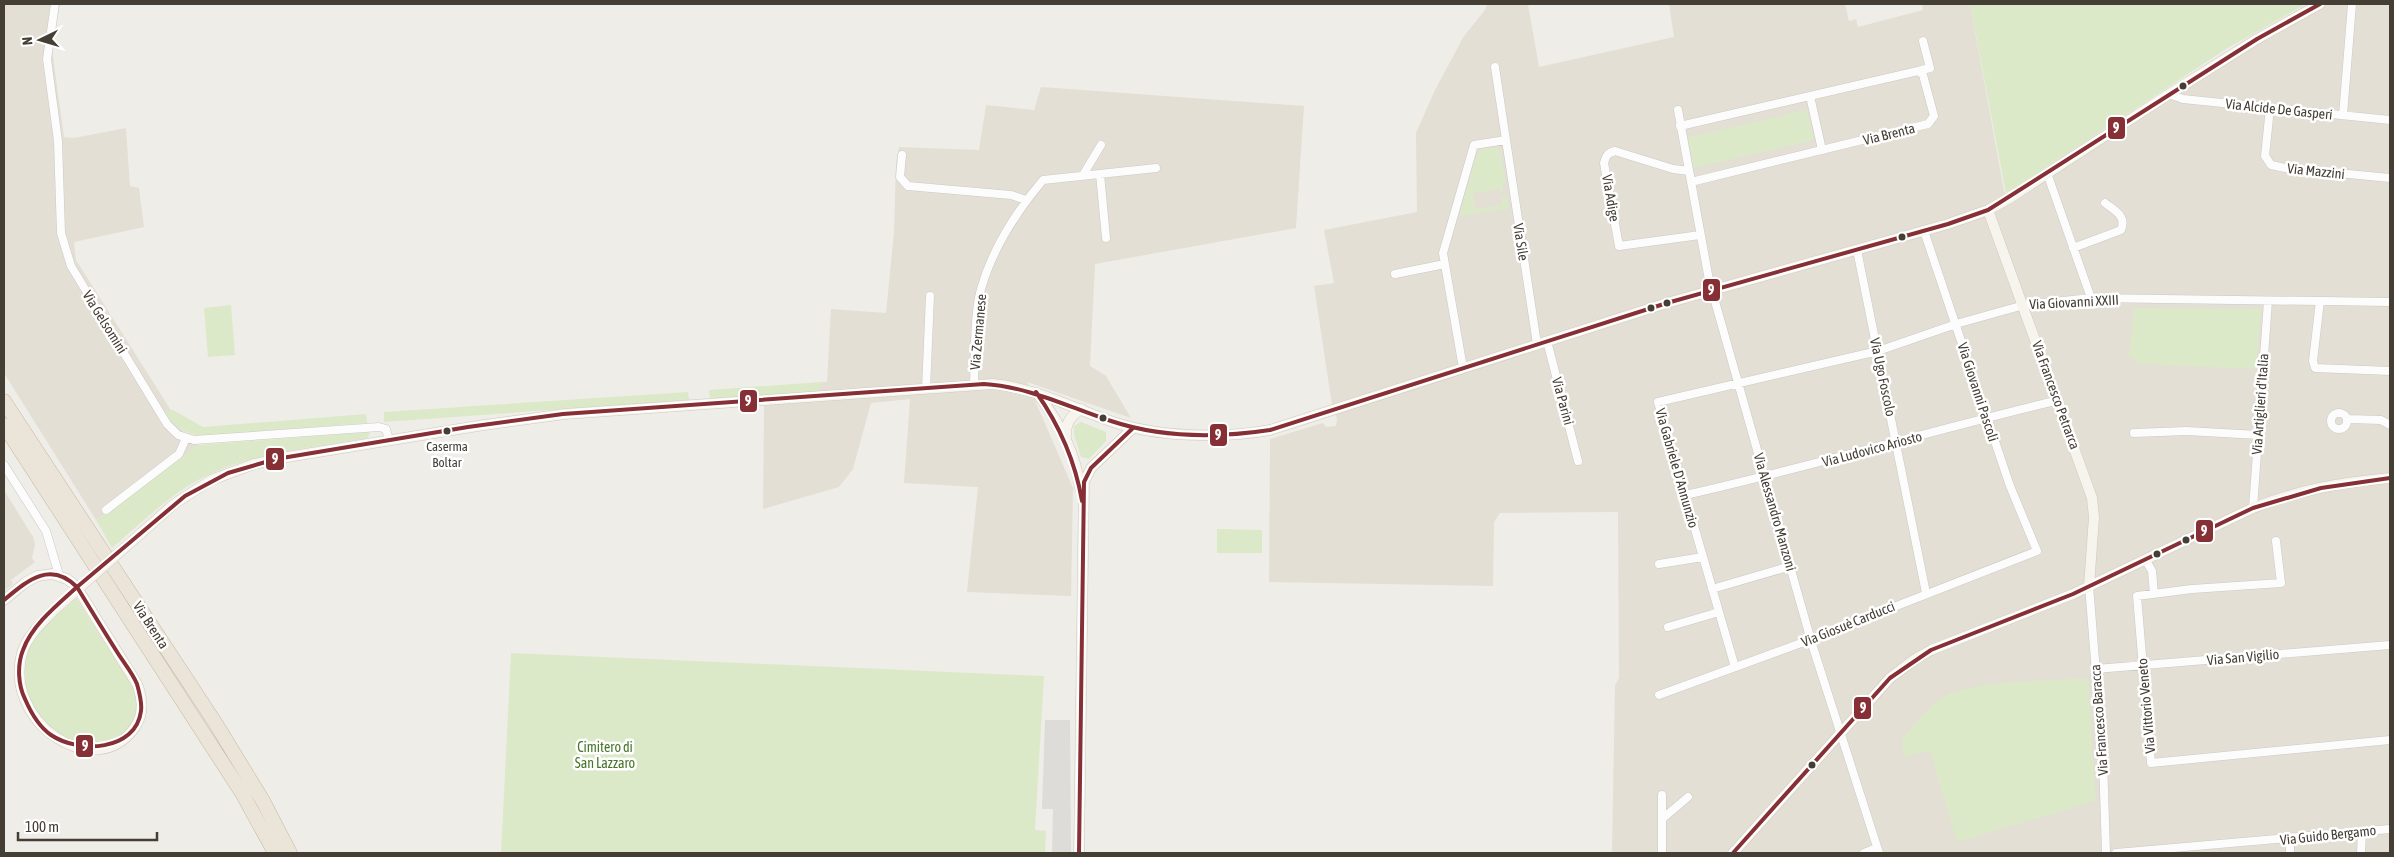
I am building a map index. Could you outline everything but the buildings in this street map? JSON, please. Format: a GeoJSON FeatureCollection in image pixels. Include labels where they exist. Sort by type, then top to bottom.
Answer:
{"type":"FeatureCollection","features":[{"type":"Feature","properties":{"kind":"highway","name":"Via Brenta"},"geometry":{"type":"LineString","coordinates":[[4,400],[216,724],[263,801],[290,853]]}},
{"type":"Feature","properties":{"kind":"highway","name":"Via Brenta"},"geometry":{"type":"LineString","coordinates":[[4,425],[251,809],[275,853]]}},
{"type":"Feature","properties":{"kind":"highway"},"geometry":{"type":"LineString","coordinates":[[263,801],[288,833],[299,853]]}},
{"type":"Feature","properties":{"kind":"highway"},"geometry":{"type":"LineString","coordinates":[[251,809],[268,853]]}},
{"type":"Feature","properties":{"kind":"street","name":"Via Gelsomini"},"geometry":{"type":"LineString","coordinates":[[55,4],[47,58],[58,140],[60,227],[64,250],[70,266],[166,424],[178,435],[186,438]]}},
{"type":"Feature","properties":{"kind":"street","name":"Via Zermanese"},"geometry":{"type":"LineString","coordinates":[[59,575],[76,586],[137,684],[141,694],[142,703],[139,721],[126,737],[112,746],[92,749],[65,744],[43,730],[25,704],[20,674],[23,649],[36,628],[53,611],[139,534],[188,494],[225,474],[267,461],[376,442],[565,414],[974,385],[1003,385],[1036,392],[1132,428],[1170,433],[1222,434],[1270,430],[1712,290],[1924,231],[1988,210],[2257,39],[2320,4]]}},
{"type":"Feature","properties":{"kind":"street"},"geometry":{"type":"LineString","coordinates":[[2343,115],[2352,4]]}},
{"type":"Feature","properties":{"kind":"street"},"geometry":{"type":"LineString","coordinates":[[1680,126],[1930,68],[1923,40]]}},
{"type":"Feature","properties":{"kind":"street","name":"Via Sile"},"geometry":{"type":"LineString","coordinates":[[1495,68],[1537,344]]}},
{"type":"Feature","properties":{"kind":"street","name":"Via Brenta"},"geometry":{"type":"LineString","coordinates":[[1691,182],[1928,124],[1934,116],[1923,75],[1918,71]]}},
{"type":"Feature","properties":{"kind":"street","name":"Via Alcide De Gasperi"},"geometry":{"type":"LineString","coordinates":[[2169,94],[2183,99],[2390,120]]}},
{"type":"Feature","properties":{"kind":"street"},"geometry":{"type":"LineString","coordinates":[[1810,96],[1822,150]]}},
{"type":"Feature","properties":{"kind":"street","name":"Via Mazzini"},"geometry":{"type":"LineString","coordinates":[[2270,108],[2266,156],[2272,165],[2285,168],[2390,178]]}},
{"type":"Feature","properties":{"kind":"street"},"geometry":{"type":"LineString","coordinates":[[1678,110],[1700,235],[1712,290]]}},
{"type":"Feature","properties":{"kind":"street"},"geometry":{"type":"LineString","coordinates":[[1463,368],[1443,253],[1474,145],[1506,140]]}},
{"type":"Feature","properties":{"kind":"street"},"geometry":{"type":"LineString","coordinates":[[1083,176],[1101,145]]}},
{"type":"Feature","properties":{"kind":"street","name":"Via Adige"},"geometry":{"type":"LineString","coordinates":[[1689,171],[1673,169],[1615,151],[1609,152],[1604,164],[1620,246],[1700,235]]}},
{"type":"Feature","properties":{"kind":"street"},"geometry":{"type":"LineString","coordinates":[[902,154],[900,177],[908,186],[1011,195],[1026,200]]}},
{"type":"Feature","properties":{"kind":"street","name":"Via Zermanese"},"geometry":{"type":"LineString","coordinates":[[974,385],[980,290],[993,257],[1026,200],[1043,180],[1156,168]]}},
{"type":"Feature","properties":{"kind":"street"},"geometry":{"type":"LineString","coordinates":[[2047,173],[2091,298]]}},
{"type":"Feature","properties":{"kind":"street"},"geometry":{"type":"LineString","coordinates":[[1100,174],[1106,238]]}},
{"type":"Feature","properties":{"kind":"street"},"geometry":{"type":"LineString","coordinates":[[2073,248],[2121,230],[2124,224],[2121,216],[2105,203]]}},
{"type":"Feature","properties":{"kind":"street","name":"Via Francesco Petrarca"},"geometry":{"type":"LineString","coordinates":[[1988,210],[2058,400],[2094,507],[2089,586]]}},
{"type":"Feature","properties":{"kind":"street","name":"Via Giovanni Pascoli"},"geometry":{"type":"LineString","coordinates":[[1924,231],[2010,486],[2037,551]]}},
{"type":"Feature","properties":{"kind":"street","name":"Via Ugo Foscolo"},"geometry":{"type":"LineString","coordinates":[[1857,250],[1898,442],[1926,593]]}},
{"type":"Feature","properties":{"kind":"street"},"geometry":{"type":"LineString","coordinates":[[1396,274],[1445,264]]}},
{"type":"Feature","properties":{"kind":"street","name":"Via Alessandro Manzoni"},"geometry":{"type":"LineString","coordinates":[[1712,290],[1812,639],[1878,850]]}},
{"type":"Feature","properties":{"kind":"street"},"geometry":{"type":"LineString","coordinates":[[926,389],[930,296]]}},
{"type":"Feature","properties":{"kind":"street","name":"Via Giovanni XXIII"},"geometry":{"type":"LineString","coordinates":[[1739,382],[1878,351],[1956,324],[2024,305],[2091,298],[2390,302]]}},
{"type":"Feature","properties":{"kind":"street","name":"Via Artiglieri d'Italia"},"geometry":{"type":"LineString","coordinates":[[2253,508],[2268,301]]}},
{"type":"Feature","properties":{"kind":"street"},"geometry":{"type":"LineString","coordinates":[[2320,301],[2313,361],[2315,368],[2390,372]]}},
{"type":"Feature","properties":{"kind":"street","name":"Via Parini"},"geometry":{"type":"LineString","coordinates":[[1547,341],[1578,461]]}},
{"type":"Feature","properties":{"kind":"street","name":"Via Gabriele D'Annunzio"},"geometry":{"type":"LineString","coordinates":[[1735,667],[1658,402],[1739,382]]}},
{"type":"Feature","properties":{"kind":"street"},"geometry":{"type":"LineString","coordinates":[[1036,392],[1052,415],[1067,444],[1077,469],[1082,504]]}},
{"type":"Feature","properties":{"kind":"street","name":"Via Ludovico Ariosto"},"geometry":{"type":"LineString","coordinates":[[1685,495],[1765,477],[1987,417],[2058,400]]}},
{"type":"Feature","properties":{"kind":"street"},"geometry":{"type":"LineString","coordinates":[[1067,444],[1067,423],[1072,415],[1082,410]]}},
{"type":"Feature","properties":{"kind":"street"},"geometry":{"type":"LineString","coordinates":[[2348,420],[2381,420],[2390,425]]}},
{"type":"Feature","properties":{"kind":"street"},"geometry":{"type":"LineString","coordinates":[[373,427],[376,442]]}},
{"type":"Feature","properties":{"kind":"street"},"geometry":{"type":"LineString","coordinates":[[106,510],[179,454],[186,438],[194,440],[373,427],[386,429],[389,440]]}},
{"type":"Feature","properties":{"kind":"street"},"geometry":{"type":"LineString","coordinates":[[1080,853],[1082,504],[1084,482],[1088,472],[1132,428]]}},
{"type":"Feature","properties":{"kind":"street"},"geometry":{"type":"LineString","coordinates":[[2134,433],[2187,431],[2258,436]]}},
{"type":"Feature","properties":{"kind":"street"},"geometry":{"type":"LineString","coordinates":[[4,465],[46,531],[59,575],[45,574],[37,576],[26,582],[4,600]]}},
{"type":"Feature","properties":{"kind":"street"},"geometry":{"type":"LineString","coordinates":[[1733,853],[1890,678],[1915,659],[1931,650],[2089,586],[2253,508],[2327,484],[2390,478]]}},
{"type":"Feature","properties":{"kind":"street","name":"Via Vittorio Veneto"},"geometry":{"type":"LineString","coordinates":[[2276,541],[2281,583],[2192,589],[2136,596],[2152,763],[2390,740]]}},
{"type":"Feature","properties":{"kind":"street","name":"Via Giosuè Carducci"},"geometry":{"type":"LineString","coordinates":[[1659,696],[1812,639],[2037,551]]}},
{"type":"Feature","properties":{"kind":"street"},"geometry":{"type":"LineString","coordinates":[[1659,564],[1703,557]]}},
{"type":"Feature","properties":{"kind":"street"},"geometry":{"type":"LineString","coordinates":[[2145,559],[2152,571],[2154,594]]}},
{"type":"Feature","properties":{"kind":"street"},"geometry":{"type":"LineString","coordinates":[[1712,589],[1791,566]]}},
{"type":"Feature","properties":{"kind":"street","name":"Via Francesco Baracca"},"geometry":{"type":"LineString","coordinates":[[2089,586],[2103,759],[2106,853]]}},
{"type":"Feature","properties":{"kind":"street"},"geometry":{"type":"LineString","coordinates":[[1668,627],[1719,612]]}},
{"type":"Feature","properties":{"kind":"street","name":"Via San Vigilio"},"geometry":{"type":"LineString","coordinates":[[2096,669],[2390,644]]}},
{"type":"Feature","properties":{"kind":"street"},"geometry":{"type":"LineString","coordinates":[[1662,795],[1662,853]]}},
{"type":"Feature","properties":{"kind":"street"},"geometry":{"type":"LineString","coordinates":[[1662,819],[1688,797]]}},
{"type":"Feature","properties":{"kind":"street","name":"Via Guido Bergamo"},"geometry":{"type":"LineString","coordinates":[[2116,853],[2214,849],[2390,829]]}},
{"type":"Feature","properties":{"kind":"street"},"geometry":{"type":"LineString","coordinates":[[2361,853],[2362,831]]}},
{"type":"Feature","properties":{"kind":"street"},"geometry":{"type":"LineString","coordinates":[[2290,839],[2290,853]]}},
{"type":"Feature","properties":{"kind":"street"},"geometry":{"type":"LineString","coordinates":[[1864,853],[1878,850]]}},
{"type":"Feature","properties":{"kind":"shaded area"},"geometry":{"type":"Polygon","coordinates":[[[4,4],[60,4],[52,49],[64,137],[74,138],[126,128],[130,186],[139,188],[144,227],[74,242],[76,260],[172,412],[165,411],[185,433],[193,435],[198,447],[96,520],[4,373],[4,4]]]}},
{"type":"Feature","properties":{"kind":"shaded area"},"geometry":{"type":"Polygon","coordinates":[[[1487,4],[1528,4],[1539,67],[1674,37],[1669,4],[1845,4],[1849,21],[1856,19],[1858,27],[1923,10],[1922,4],[1970,4],[2004,191],[2011,201],[2207,73],[2327,4],[2390,4],[2390,853],[1612,853],[1615,685],[1619,678],[1618,512],[1500,513],[1494,522],[1493,586],[1269,582],[1270,439],[1323,423],[1326,427],[1336,426],[1337,419],[1332,405],[1314,286],[1334,283],[1324,230],[1417,212],[1416,133],[1435,90],[1464,36],[1485,10],[1487,4]]]}},
{"type":"Feature","properties":{"kind":"shaded area"},"geometry":{"type":"Polygon","coordinates":[[[1041,87],[1304,106],[1296,228],[1095,264],[1090,366],[1106,376],[1131,418],[1027,382],[1073,488],[1071,596],[967,592],[978,487],[904,483],[910,399],[871,403],[853,469],[839,487],[763,509],[764,406],[817,392],[822,382],[827,382],[831,309],[886,313],[894,232],[896,163],[899,147],[979,150],[986,105],[1034,110],[1041,87]]]}},
{"type":"Feature","properties":{"kind":"shaded area"},"geometry":{"type":"Polygon","coordinates":[[[4,490],[33,537],[35,545],[32,558],[35,562],[11,580],[13,584],[4,591],[4,490]]]}},
{"type":"Feature","properties":{"kind":"shaded area"},"geometry":{"type":"Polygon","coordinates":[[[1045,720],[1070,720],[1071,853],[1052,853],[1053,809],[1042,809],[1045,720]]]}},
{"type":"Feature","properties":{"kind":"green space"},"geometry":{"type":"Polygon","coordinates":[[[1970,4],[2306,4],[2226,49],[2006,194],[1970,4]]]}},
{"type":"Feature","properties":{"kind":"green space"},"geometry":{"type":"Polygon","coordinates":[[[1807,110],[1814,140],[1694,168],[1688,137],[1807,110]]]}},
{"type":"Feature","properties":{"kind":"green space"},"geometry":{"type":"Polygon","coordinates":[[[1499,147],[1506,182],[1502,183],[1503,191],[1500,192],[1500,189],[1473,193],[1475,209],[1502,205],[1501,197],[1507,196],[1509,209],[1459,216],[1477,154],[1480,149],[1499,147]]]}},
{"type":"Feature","properties":{"kind":"green space"},"geometry":{"type":"Polygon","coordinates":[[[231,305],[235,355],[208,357],[204,308],[231,305]]]}},
{"type":"Feature","properties":{"kind":"green space"},"geometry":{"type":"Polygon","coordinates":[[[2134,308],[2261,309],[2256,369],[2140,364],[2129,356],[2134,308]]]}},
{"type":"Feature","properties":{"kind":"green space"},"geometry":{"type":"Polygon","coordinates":[[[822,382],[818,392],[710,399],[709,390],[822,382]]]}},
{"type":"Feature","properties":{"kind":"green space"},"geometry":{"type":"Polygon","coordinates":[[[688,392],[689,400],[384,422],[384,412],[688,392]]]}},
{"type":"Feature","properties":{"kind":"green space"},"geometry":{"type":"Polygon","coordinates":[[[173,410],[203,427],[366,414],[367,423],[203,436],[190,434],[180,429],[164,411],[173,410]]]}},
{"type":"Feature","properties":{"kind":"green space"},"geometry":{"type":"Polygon","coordinates":[[[1081,422],[1106,432],[1106,441],[1089,459],[1081,457],[1074,435],[1074,426],[1081,422]]]}},
{"type":"Feature","properties":{"kind":"green space"},"geometry":{"type":"Polygon","coordinates":[[[370,433],[368,438],[283,452],[221,469],[202,478],[166,501],[112,548],[96,520],[197,445],[370,433]]]}},
{"type":"Feature","properties":{"kind":"green space"},"geometry":{"type":"Polygon","coordinates":[[[1217,529],[1262,530],[1262,553],[1217,553],[1217,529]]]}},
{"type":"Feature","properties":{"kind":"green space"},"geometry":{"type":"Polygon","coordinates":[[[76,598],[132,685],[136,710],[129,728],[114,739],[93,742],[71,739],[50,728],[34,710],[26,685],[26,662],[28,651],[33,641],[47,623],[76,598]]]}},
{"type":"Feature","properties":{"kind":"green space","name":"Cimitero di San Lazzaro"},"geometry":{"type":"Polygon","coordinates":[[[511,653],[1044,676],[1035,830],[1046,831],[1045,853],[501,853],[511,653]]]}},
{"type":"Feature","properties":{"kind":"green space"},"geometry":{"type":"Polygon","coordinates":[[[2088,678],[2096,801],[1957,842],[1930,751],[1905,757],[1901,741],[1909,730],[1939,700],[1957,691],[1993,684],[2088,678]]]}},
{"type":"Feature","properties":{"kind":"transit line","name":"9"},"geometry":{"type":"LineString","coordinates":[[77,587],[185,496],[228,473],[276,459],[468,427],[563,414],[984,384],[1033,393],[1111,421],[1150,431],[1210,435],[1270,430],[1667,303],[1948,224],[1988,210],[2257,39],[2320,4]]}},
{"type":"Feature","properties":{"kind":"transit line","name":"9"},"geometry":{"type":"LineString","coordinates":[[1036,392],[1052,418],[1071,457],[1082,501]]}},
{"type":"Feature","properties":{"kind":"transit line","name":"9"},"geometry":{"type":"LineString","coordinates":[[1079,853],[1084,482],[1091,468],[1133,428]]}},
{"type":"Feature","properties":{"kind":"transit line","name":"9"},"geometry":{"type":"LineString","coordinates":[[1733,853],[1890,678],[1931,650],[2073,594],[2253,508],[2321,488],[2390,478]]}},
{"type":"Feature","properties":{"kind":"transit line","name":"9"},"geometry":{"type":"LineString","coordinates":[[4,600],[30,580],[48,574],[67,579],[77,587]]}},
{"type":"Feature","properties":{"kind":"transit line","name":"9"},"geometry":{"type":"LineString","coordinates":[[77,587],[137,684],[140,698],[141,711],[137,724],[129,734],[118,741],[105,745],[76,745],[51,735],[42,728],[32,714],[20,681],[20,662],[23,650],[32,632],[77,587]]}},
{"type":"Feature","properties":{"kind":"place","name":"Caserma Boltar"},"geometry":{"type":"Point","coordinates":[447,431]}}]}
